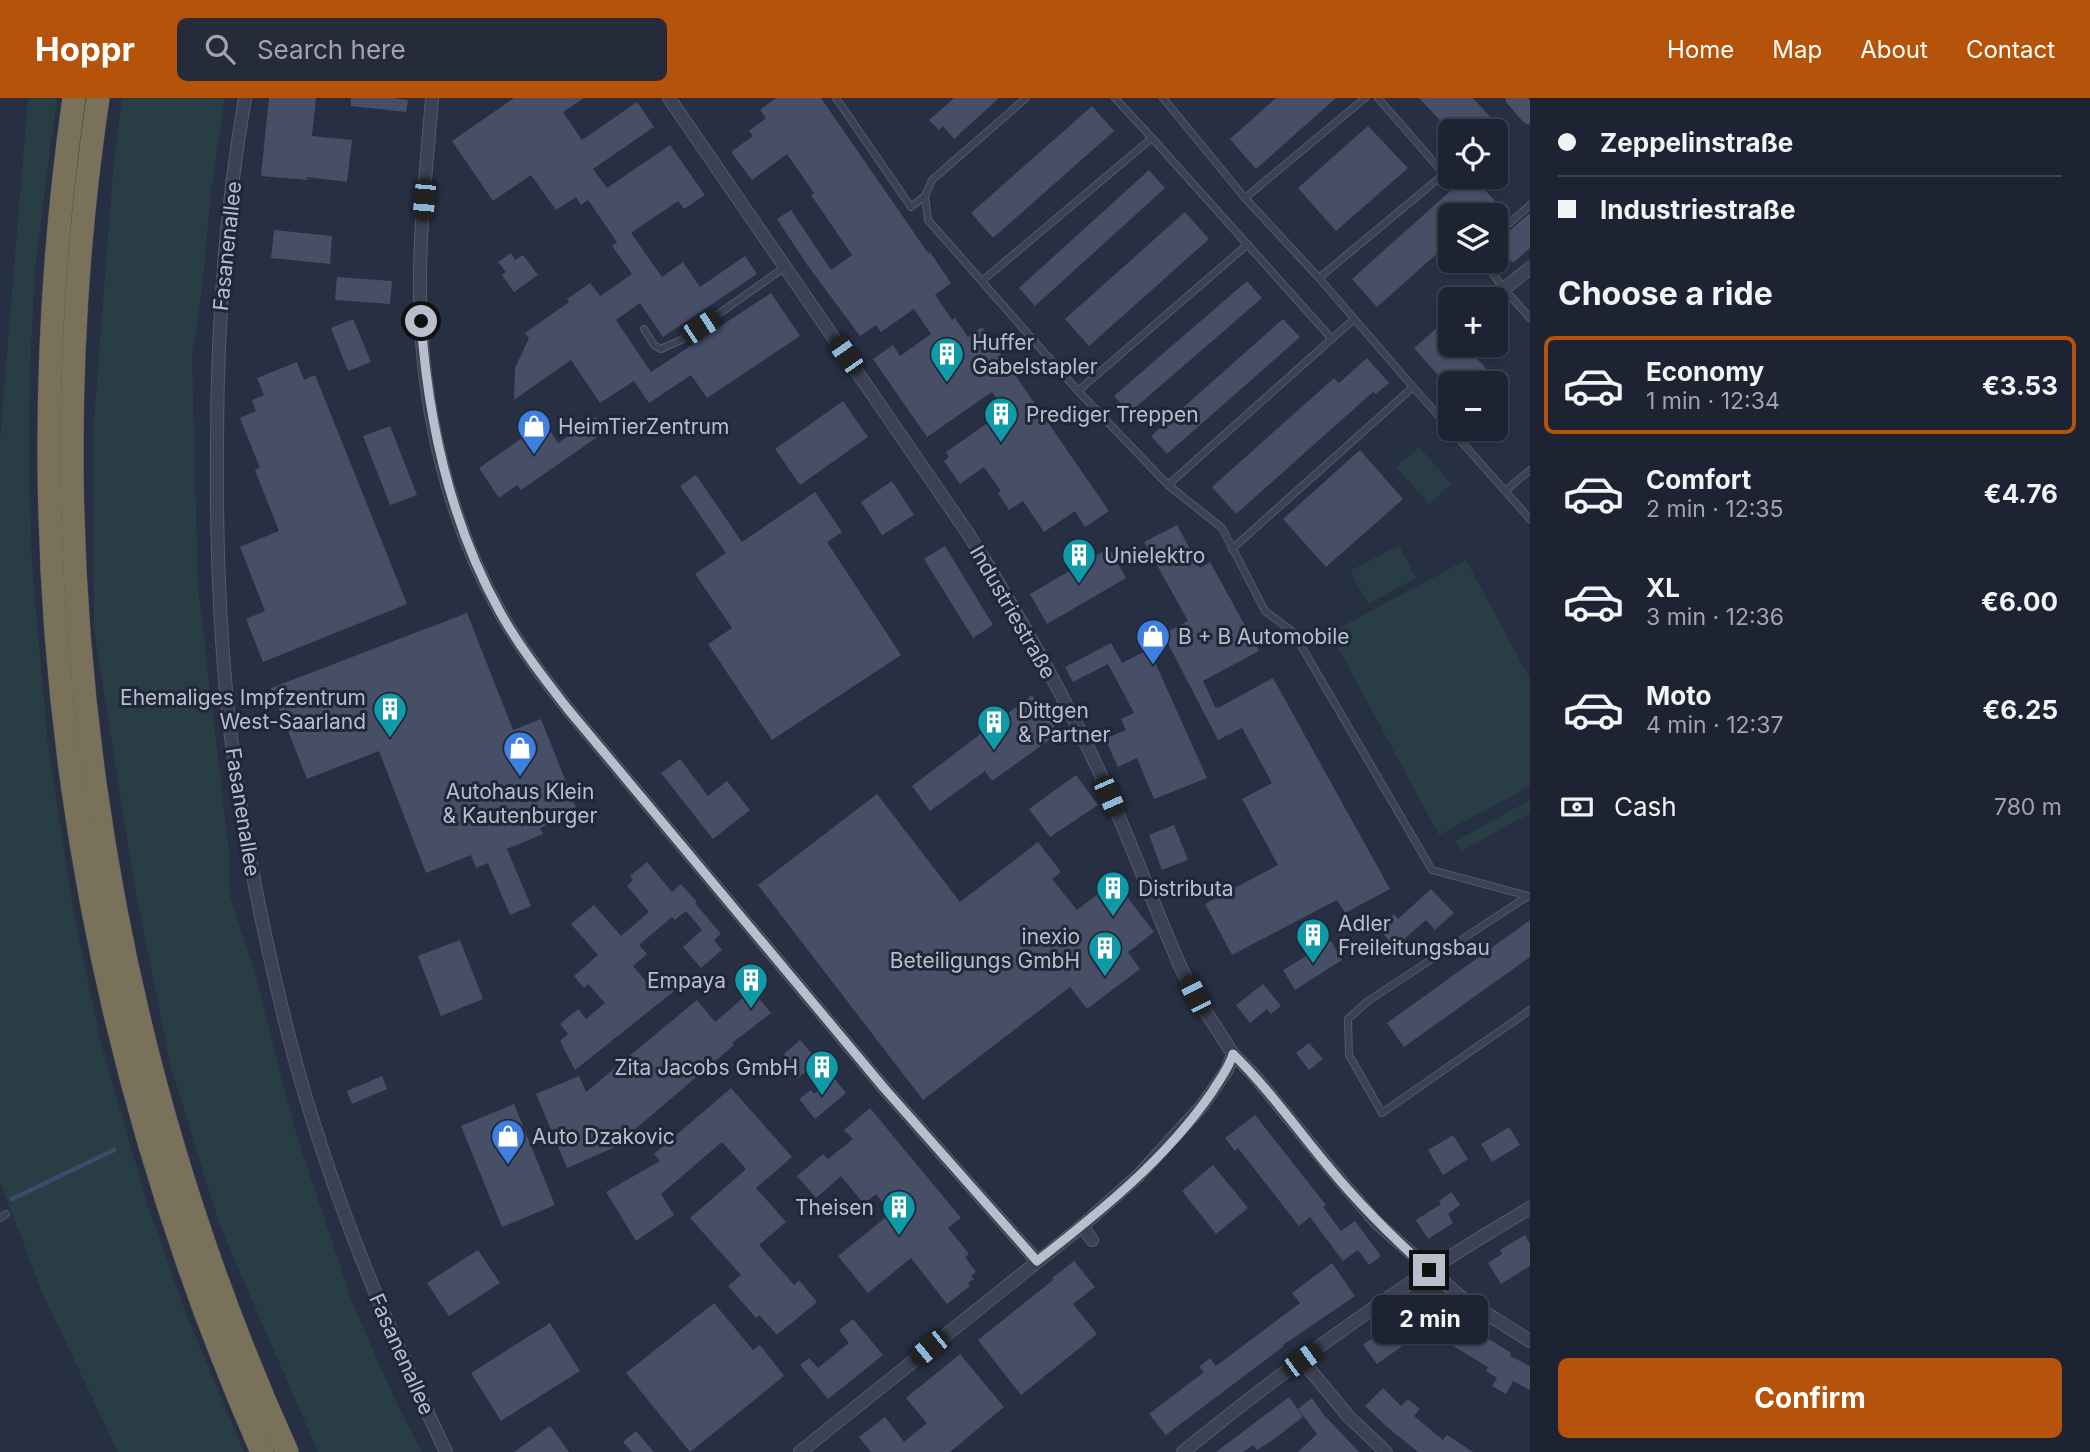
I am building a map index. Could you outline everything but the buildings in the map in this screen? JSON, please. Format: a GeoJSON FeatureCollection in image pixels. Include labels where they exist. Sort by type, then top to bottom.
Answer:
{"type":"FeatureCollection","features":[{"type":"Feature","properties":{"kind":"highway"},"geometry":{"type":"LineString","coordinates":[[74,98],[57,249],[49,450],[54,615],[74,806],[103,966],[140,1115],[187,1266],[262,1452]]}},
{"type":"Feature","properties":{"kind":"highway"},"geometry":{"type":"LineString","coordinates":[[97,98],[79,251],[73,360],[72,507],[77,613],[97,799],[124,956],[163,1111],[187,1192],[235,1331],[287,1452]]}},
{"type":"Feature","properties":{"kind":"main road"},"geometry":{"type":"LineString","coordinates":[[1515,98],[1530,115]]}},
{"type":"Feature","properties":{"kind":"street","name":"Fasanenallee"},"geometry":{"type":"LineString","coordinates":[[245,98],[229,215],[220,321],[217,425],[216,532],[236,779],[271,965],[319,1137],[368,1277],[446,1452]]}},
{"type":"Feature","properties":{"kind":"street"},"geometry":{"type":"LineString","coordinates":[[432,98],[420,251],[421,321],[429,390],[438,441],[461,525],[476,564],[500,612],[527,655],[592,739],[884,1088],[1037,1261]]}},
{"type":"Feature","properties":{"kind":"street","name":"Industriestraße"},"geometry":{"type":"LineString","coordinates":[[669,98],[967,532],[1031,638],[1092,757],[1181,968],[1233,1054],[1254,1075],[1376,1222],[1462,1298],[1530,1341]]}},
{"type":"Feature","properties":{"kind":"street"},"geometry":{"type":"LineString","coordinates":[[1506,287],[1530,268]]}},
{"type":"Feature","properties":{"kind":"street"},"geometry":{"type":"LineString","coordinates":[[800,1452],[1082,1226],[1139,1175],[1202,1106],[1227,1070],[1233,1054]]}},
{"type":"Feature","properties":{"kind":"street"},"geometry":{"type":"LineString","coordinates":[[1183,1452],[1302,1360],[1429,1270],[1530,1208]]}},
{"type":"Feature","properties":{"kind":"street"},"geometry":{"type":"LineString","coordinates":[[1082,1226],[1092,1240]]}},
{"type":"Feature","properties":{"kind":"street"},"geometry":{"type":"LineString","coordinates":[[1302,1360],[1348,1416],[1386,1452]]}},
{"type":"Feature","properties":{"kind":"lane"},"geometry":{"type":"LineString","coordinates":[[836,98],[911,207],[925,197]]}},
{"type":"Feature","properties":{"kind":"lane"},"geometry":{"type":"LineString","coordinates":[[1026,98],[932,180],[925,197],[928,220],[1078,391],[1168,485],[1222,528],[1265,611],[1293,632],[1432,870],[1529,895]]}},
{"type":"Feature","properties":{"kind":"lane"},"geometry":{"type":"LineString","coordinates":[[1115,98],[1332,339]]}},
{"type":"Feature","properties":{"kind":"lane"},"geometry":{"type":"LineString","coordinates":[[1163,98],[1245,198],[1319,278],[1530,519]]}},
{"type":"Feature","properties":{"kind":"lane"},"geometry":{"type":"LineString","coordinates":[[1245,198],[1365,98]]}},
{"type":"Feature","properties":{"kind":"lane"},"geometry":{"type":"LineString","coordinates":[[1319,278],[1444,174],[1378,98]]}},
{"type":"Feature","properties":{"kind":"lane"},"geometry":{"type":"LineString","coordinates":[[1521,98],[1530,108]]}},
{"type":"Feature","properties":{"kind":"lane"},"geometry":{"type":"LineString","coordinates":[[982,281],[1152,138]]}},
{"type":"Feature","properties":{"kind":"lane"},"geometry":{"type":"LineString","coordinates":[[1508,224],[1530,205]]}},
{"type":"Feature","properties":{"kind":"lane"},"geometry":{"type":"LineString","coordinates":[[1078,391],[1248,244]]}},
{"type":"Feature","properties":{"kind":"lane"},"geometry":{"type":"LineString","coordinates":[[644,329],[654,345],[661,349],[719,315],[785,267]]}},
{"type":"Feature","properties":{"kind":"lane"},"geometry":{"type":"LineString","coordinates":[[1508,293],[1530,318]]}},
{"type":"Feature","properties":{"kind":"lane"},"geometry":{"type":"LineString","coordinates":[[1168,485],[1354,319]]}},
{"type":"Feature","properties":{"kind":"lane"},"geometry":{"type":"LineString","coordinates":[[1232,549],[1413,387]]}},
{"type":"Feature","properties":{"kind":"lane"},"geometry":{"type":"LineString","coordinates":[[1506,491],[1530,470]]}},
{"type":"Feature","properties":{"kind":"lane"},"geometry":{"type":"LineString","coordinates":[[1529,895],[1368,1001],[1348,1019],[1349,1055],[1382,1113],[1530,1010]]}},
{"type":"Feature","properties":{"kind":"green space"},"geometry":{"type":"Polygon","coordinates":[[[28,98],[57,98],[35,267],[29,470],[32,565],[48,745],[74,914],[101,1044],[148,1206],[186,1314],[244,1452],[118,1452],[41,1290],[0,1181],[0,440],[28,98]]]}},
{"type":"Feature","properties":{"kind":"green space"},"geometry":{"type":"Polygon","coordinates":[[[122,98],[223,98],[224,102],[192,358],[198,588],[229,851],[230,897],[256,977],[297,1137],[352,1302],[395,1400],[422,1452],[318,1452],[220,1226],[171,1067],[133,877],[94,629],[93,434],[114,159],[122,98]]]}},
{"type":"Feature","properties":{"kind":"green space"},"geometry":{"type":"Polygon","coordinates":[[[1419,447],[1452,484],[1429,504],[1396,467],[1419,447]]]}},
{"type":"Feature","properties":{"kind":"green space"},"geometry":{"type":"Polygon","coordinates":[[[1399,545],[1416,578],[1368,604],[1350,571],[1399,545]]]}},
{"type":"Feature","properties":{"kind":"green space"},"geometry":{"type":"Polygon","coordinates":[[[1466,560],[1530,679],[1530,786],[1439,835],[1330,633],[1466,560]]]}},
{"type":"Feature","properties":{"kind":"green space"},"geometry":{"type":"Polygon","coordinates":[[[1530,800],[1530,813],[1461,851],[1456,841],[1530,800]]]}},
{"type":"Feature","properties":{"kind":"waterway"},"geometry":{"type":"LineString","coordinates":[[12,1199],[114,1150]]}},
{"type":"Feature","properties":{"kind":"place","name":"Huffer Gabelstapler"},"geometry":{"type":"Point","coordinates":[947,384]}},
{"type":"Feature","properties":{"kind":"place","name":"Prediger Treppen"},"geometry":{"type":"Point","coordinates":[1001,444]}},
{"type":"Feature","properties":{"kind":"place","name":"HeimTierZentrum"},"geometry":{"type":"Point","coordinates":[534,456]}},
{"type":"Feature","properties":{"kind":"place","name":"Unielektro"},"geometry":{"type":"Point","coordinates":[1079,585]}},
{"type":"Feature","properties":{"kind":"place","name":"B + B Automobile"},"geometry":{"type":"Point","coordinates":[1153,666]}},
{"type":"Feature","properties":{"kind":"place","name":"Ehemaliges Impfzentrum West-Saarland"},"geometry":{"type":"Point","coordinates":[390,739]}},
{"type":"Feature","properties":{"kind":"place","name":"Dittgen & Partner"},"geometry":{"type":"Point","coordinates":[994,752]}},
{"type":"Feature","properties":{"kind":"place","name":"Autohaus Klein & Kautenburger"},"geometry":{"type":"Point","coordinates":[520,778]}},
{"type":"Feature","properties":{"kind":"place","name":"Distributa"},"geometry":{"type":"Point","coordinates":[1113,918]}},
{"type":"Feature","properties":{"kind":"place","name":"Adler Freileitungsbau"},"geometry":{"type":"Point","coordinates":[1313,965]}},
{"type":"Feature","properties":{"kind":"place","name":"inexio Beteiligungs GmbH"},"geometry":{"type":"Point","coordinates":[1105,978]}},
{"type":"Feature","properties":{"kind":"place","name":"Empaya"},"geometry":{"type":"Point","coordinates":[751,1010]}},
{"type":"Feature","properties":{"kind":"place","name":"Zita Jacobs GmbH"},"geometry":{"type":"Point","coordinates":[822,1097]}},
{"type":"Feature","properties":{"kind":"place","name":"Auto Dzakovic"},"geometry":{"type":"Point","coordinates":[508,1166]}},
{"type":"Feature","properties":{"kind":"place","name":"Theisen"},"geometry":{"type":"Point","coordinates":[899,1237]}},
{"type":"Feature","properties":{"kind":"route"},"geometry":{"type":"LineString","coordinates":[[421,321],[438,441],[461,525],[476,564],[500,612],[527,655],[567,708],[884,1088],[1037,1261],[1082,1226],[1139,1175],[1179,1133],[1227,1070],[1233,1054],[1254,1075],[1376,1222],[1429,1270]]}}]}
